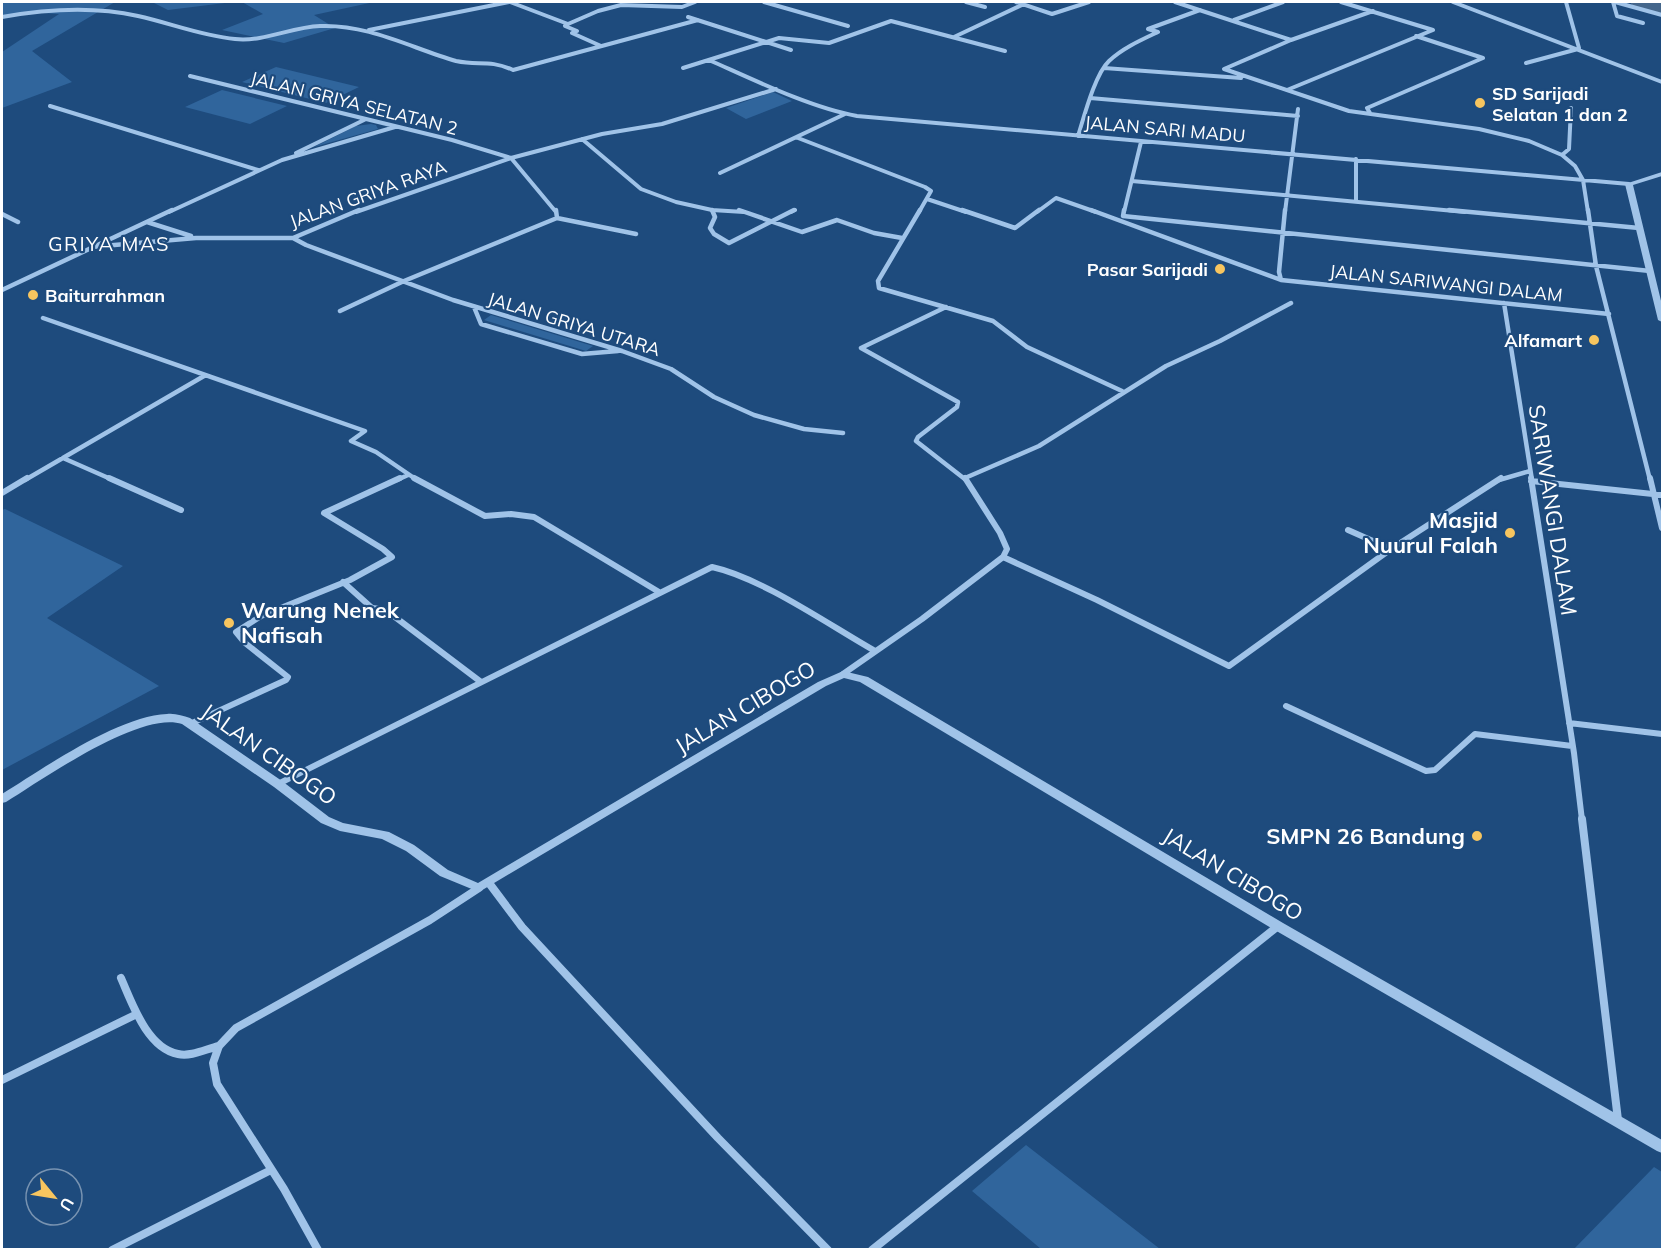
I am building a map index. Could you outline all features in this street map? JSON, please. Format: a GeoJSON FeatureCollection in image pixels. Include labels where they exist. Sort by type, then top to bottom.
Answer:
{"type":"FeatureCollection","features":[{"type":"Feature","properties":{"kind":"street"},"geometry":{"type":"LineString","coordinates":[[369,30],[509,2],[568,24],[598,11],[621,5],[682,7],[695,2]]}},
{"type":"Feature","properties":{"kind":"street"},"geometry":{"type":"LineString","coordinates":[[764,2],[848,26]]}},
{"type":"Feature","properties":{"kind":"street"},"geometry":{"type":"LineString","coordinates":[[966,2],[986,7]]}},
{"type":"Feature","properties":{"kind":"street"},"geometry":{"type":"LineString","coordinates":[[1016,2],[1052,14],[1089,2]]}},
{"type":"Feature","properties":{"kind":"street"},"geometry":{"type":"LineString","coordinates":[[1175,2],[1291,39]]}},
{"type":"Feature","properties":{"kind":"street"},"geometry":{"type":"LineString","coordinates":[[1233,20],[1283,2]]}},
{"type":"Feature","properties":{"kind":"street"},"geometry":{"type":"LineString","coordinates":[[1286,91],[1433,30],[1341,2]]}},
{"type":"Feature","properties":{"kind":"street"},"geometry":{"type":"LineString","coordinates":[[1453,2],[1579,48],[1662,82]]}},
{"type":"Feature","properties":{"kind":"street"},"geometry":{"type":"LineString","coordinates":[[1566,2],[1579,48]]}},
{"type":"Feature","properties":{"kind":"street"},"geometry":{"type":"LineString","coordinates":[[1642,23],[1617,16],[1614,2],[1662,15]]}},
{"type":"Feature","properties":{"kind":"street"},"geometry":{"type":"LineString","coordinates":[[953,37],[1024,4]]}},
{"type":"Feature","properties":{"kind":"street"},"geometry":{"type":"LineString","coordinates":[[1078,136],[1090,98],[1111,58],[1158,32],[1148,29],[1200,9]]}},
{"type":"Feature","properties":{"kind":"street"},"geometry":{"type":"LineString","coordinates":[[2,17],[45,11],[119,13],[238,40],[262,38],[307,27],[335,26],[369,30],[438,57],[473,65],[493,62],[513,70],[698,20]]}},
{"type":"Feature","properties":{"kind":"street"},"geometry":{"type":"LineString","coordinates":[[1373,11],[1291,39],[1224,68],[1226,71],[1349,111],[1479,129],[1529,141],[1562,155],[1575,166],[1583,180],[1596,266],[1662,528]]}},
{"type":"Feature","properties":{"kind":"street"},"geometry":{"type":"LineString","coordinates":[[688,17],[790,50]]}},
{"type":"Feature","properties":{"kind":"street"},"geometry":{"type":"LineString","coordinates":[[683,68],[766,41],[786,37],[829,43],[891,21],[1005,51]]}},
{"type":"Feature","properties":{"kind":"street"},"geometry":{"type":"LineString","coordinates":[[568,24],[566,26],[577,31],[572,33],[602,46]]}},
{"type":"Feature","properties":{"kind":"street"},"geometry":{"type":"LineString","coordinates":[[1370,113],[1367,108],[1483,57],[1416,36]]}},
{"type":"Feature","properties":{"kind":"street"},"geometry":{"type":"LineString","coordinates":[[1526,63],[1579,48]]}},
{"type":"Feature","properties":{"kind":"street","name":"JALAN SARI MADU"},"geometry":{"type":"LineString","coordinates":[[709,60],[844,114],[1629,184]]}},
{"type":"Feature","properties":{"kind":"street"},"geometry":{"type":"LineString","coordinates":[[1104,68],[1251,79]]}},
{"type":"Feature","properties":{"kind":"street"},"geometry":{"type":"LineString","coordinates":[[1651,77],[1662,74]]}},
{"type":"Feature","properties":{"kind":"street","name":"JALAN GRIYA SELATAN 2"},"geometry":{"type":"LineString","coordinates":[[190,76],[452,140],[511,158]]}},
{"type":"Feature","properties":{"kind":"street","name":"JALAN GRIYA RAYA"},"geometry":{"type":"LineString","coordinates":[[2,290],[92,247],[196,238],[293,238],[377,203],[511,158],[582,139],[703,113],[777,89]]}},
{"type":"Feature","properties":{"kind":"street"},"geometry":{"type":"LineString","coordinates":[[1090,98],[1298,116]]}},
{"type":"Feature","properties":{"kind":"street"},"geometry":{"type":"LineString","coordinates":[[50,106],[258,170]]}},
{"type":"Feature","properties":{"kind":"street"},"geometry":{"type":"LineString","coordinates":[[1562,155],[1569,149],[1571,108]]}},
{"type":"Feature","properties":{"kind":"street"},"geometry":{"type":"LineString","coordinates":[[1281,280],[1279,272],[1282,235],[1298,109]]}},
{"type":"Feature","properties":{"kind":"street"},"geometry":{"type":"LineString","coordinates":[[720,173],[798,138],[844,114]]}},
{"type":"Feature","properties":{"kind":"street"},"geometry":{"type":"LineString","coordinates":[[92,247],[364,120]]}},
{"type":"Feature","properties":{"kind":"street"},"geometry":{"type":"LineString","coordinates":[[282,160],[396,127]]}},
{"type":"Feature","properties":{"kind":"street"},"geometry":{"type":"LineString","coordinates":[[798,138],[926,187],[931,191],[877,284],[887,291],[993,321],[1027,346],[1122,391]]}},
{"type":"Feature","properties":{"kind":"street"},"geometry":{"type":"LineString","coordinates":[[582,139],[641,189],[676,202],[712,210],[738,210],[806,233],[837,220],[902,238]]}},
{"type":"Feature","properties":{"kind":"street"},"geometry":{"type":"LineString","coordinates":[[1141,142],[1123,216],[1282,235],[1650,272]]}},
{"type":"Feature","properties":{"kind":"street"},"geometry":{"type":"LineString","coordinates":[[511,158],[555,209],[557,218]]}},
{"type":"Feature","properties":{"kind":"street"},"geometry":{"type":"LineString","coordinates":[[1356,159],[1356,202]]}},
{"type":"Feature","properties":{"kind":"street"},"geometry":{"type":"LineString","coordinates":[[1662,174],[1629,184],[1662,320]]}},
{"type":"Feature","properties":{"kind":"street"},"geometry":{"type":"LineString","coordinates":[[1132,181],[1639,228]]}},
{"type":"Feature","properties":{"kind":"street","name":"JALAN SARIWANGI DALAM"},"geometry":{"type":"LineString","coordinates":[[927,199],[1015,228],[1056,198],[1158,234],[1231,264],[1281,280],[1609,314]]}},
{"type":"Feature","properties":{"kind":"street"},"geometry":{"type":"LineString","coordinates":[[712,210],[715,218],[710,228],[714,234],[729,243],[795,210]]}},
{"type":"Feature","properties":{"kind":"street"},"geometry":{"type":"LineString","coordinates":[[2,214],[18,222]]}},
{"type":"Feature","properties":{"kind":"street"},"geometry":{"type":"LineString","coordinates":[[340,310],[557,218],[636,234]]}},
{"type":"Feature","properties":{"kind":"street","name":"JALAN GRIYA RAYA"},"geometry":{"type":"LineString","coordinates":[[146,222],[196,238]]}},
{"type":"Feature","properties":{"kind":"street","name":"JALAN GRIYA UTARA"},"geometry":{"type":"LineString","coordinates":[[293,238],[306,245],[474,307],[622,351],[671,369],[714,397],[754,415],[804,429],[826,430],[843,434]]}},
{"type":"Feature","properties":{"kind":"street"},"geometry":{"type":"LineString","coordinates":[[965,478],[1039,446],[1122,391],[1166,366],[1220,341],[1291,303]]}},
{"type":"Feature","properties":{"kind":"street","name":"SARIWANGI DALAM"},"geometry":{"type":"LineString","coordinates":[[1504,303],[1569,723],[1618,1121]]}},
{"type":"Feature","properties":{"kind":"street"},"geometry":{"type":"LineString","coordinates":[[474,307],[481,324],[582,354],[622,351]]}},
{"type":"Feature","properties":{"kind":"street"},"geometry":{"type":"LineString","coordinates":[[843,674],[922,619],[1003,557],[1007,549],[1000,533],[965,478],[916,441],[918,437],[957,407],[958,402],[861,348],[946,307]]}},
{"type":"Feature","properties":{"kind":"street"},"geometry":{"type":"LineString","coordinates":[[43,318],[204,376],[365,430],[351,441],[376,452],[408,475],[485,516],[511,514],[534,518],[659,592]]}},
{"type":"Feature","properties":{"kind":"street"},"geometry":{"type":"LineString","coordinates":[[2,493],[204,376]]}},
{"type":"Feature","properties":{"kind":"street"},"geometry":{"type":"LineString","coordinates":[[63,458],[181,510]]}},
{"type":"Feature","properties":{"kind":"street"},"geometry":{"type":"LineString","coordinates":[[1003,557],[1097,600],[1229,666],[1391,549],[1502,478],[1530,471]]}},
{"type":"Feature","properties":{"kind":"street"},"geometry":{"type":"LineString","coordinates":[[190,724],[286,680],[288,677],[236,632],[261,616],[344,582],[392,557],[383,549],[324,513],[408,475]]}},
{"type":"Feature","properties":{"kind":"street"},"geometry":{"type":"LineString","coordinates":[[1531,481],[1662,495]]}},
{"type":"Feature","properties":{"kind":"street"},"geometry":{"type":"LineString","coordinates":[[1348,530],[1391,549]]}},
{"type":"Feature","properties":{"kind":"street"},"geometry":{"type":"LineString","coordinates":[[278,784],[659,592],[705,570],[718,567],[773,594],[875,651]]}},
{"type":"Feature","properties":{"kind":"street"},"geometry":{"type":"LineString","coordinates":[[344,582],[372,608],[381,609],[395,617],[481,682]]}},
{"type":"Feature","properties":{"kind":"street","name":"JALAN CIBOGO"},"geometry":{"type":"LineString","coordinates":[[2,799],[115,733],[166,717],[176,717],[190,724],[278,784],[325,820],[340,827],[385,835],[410,848],[444,873],[484,885],[822,684],[843,674],[864,679],[1278,926],[1662,1147]]}},
{"type":"Feature","properties":{"kind":"street"},"geometry":{"type":"LineString","coordinates":[[1286,706],[1426,771],[1435,770],[1475,734],[1572,746]]}},
{"type":"Feature","properties":{"kind":"street"},"geometry":{"type":"LineString","coordinates":[[1569,723],[1662,734]]}},
{"type":"Feature","properties":{"kind":"street"},"geometry":{"type":"LineString","coordinates":[[318,1250],[217,1084],[213,1063],[219,1046],[236,1028],[430,920],[484,885],[718,1138],[828,1250]]}},
{"type":"Feature","properties":{"kind":"street"},"geometry":{"type":"LineString","coordinates":[[872,1250],[1278,926]]}},
{"type":"Feature","properties":{"kind":"street"},"geometry":{"type":"LineString","coordinates":[[121,978],[137,1014],[165,1050],[180,1054],[219,1046]]}},
{"type":"Feature","properties":{"kind":"street"},"geometry":{"type":"LineString","coordinates":[[2,1080],[137,1014]]}},
{"type":"Feature","properties":{"kind":"street"},"geometry":{"type":"LineString","coordinates":[[112,1250],[271,1170]]}},
{"type":"Feature","properties":{"kind":"shaded area"},"geometry":{"type":"Polygon","coordinates":[[[2,2],[115,2],[32,51],[72,82],[2,108],[2,52],[59,14],[27,12],[2,17],[2,2]]]}},
{"type":"Feature","properties":{"kind":"shaded area"},"geometry":{"type":"Polygon","coordinates":[[[152,2],[233,2],[168,10],[152,2]]]}},
{"type":"Feature","properties":{"kind":"shaded area"},"geometry":{"type":"Polygon","coordinates":[[[242,2],[374,2],[314,15],[335,28],[284,43],[222,30],[263,14],[242,2]]]}},
{"type":"Feature","properties":{"kind":"shaded area"},"geometry":{"type":"Polygon","coordinates":[[[276,67],[359,87],[326,103],[242,82],[276,67]]]}},
{"type":"Feature","properties":{"kind":"shaded area"},"geometry":{"type":"Polygon","coordinates":[[[222,90],[287,106],[250,124],[185,107],[222,90]]]}},
{"type":"Feature","properties":{"kind":"shaded area"},"geometry":{"type":"Polygon","coordinates":[[[773,92],[792,101],[746,119],[726,108],[773,92]]]}},
{"type":"Feature","properties":{"kind":"shaded area"},"geometry":{"type":"Polygon","coordinates":[[[376,125],[378,129],[314,147],[356,126],[376,125]]]}},
{"type":"Feature","properties":{"kind":"shaded area"},"geometry":{"type":"Polygon","coordinates":[[[491,315],[593,346],[586,351],[484,320],[491,315]]]}},
{"type":"Feature","properties":{"kind":"shaded area"},"geometry":{"type":"Polygon","coordinates":[[[5,509],[123,566],[47,618],[159,686],[2,770],[2,510],[5,509]]]}},
{"type":"Feature","properties":{"kind":"shaded area"},"geometry":{"type":"Polygon","coordinates":[[[1026,1145],[1160,1249],[1041,1249],[972,1191],[1026,1145]]]}},
{"type":"Feature","properties":{"kind":"shaded area"},"geometry":{"type":"Polygon","coordinates":[[[1654,1167],[1662,1172],[1662,1249],[1574,1249],[1654,1167]]]}},
{"type":"Feature","properties":{"kind":"waterway"},"geometry":{"type":"LineString","coordinates":[[1643,2],[1662,5]]}},
{"type":"Feature","properties":{"kind":"place","name":"SD Sarijadi Selatan 1 dan 2"},"geometry":{"type":"Point","coordinates":[1480,103]}},
{"type":"Feature","properties":{"kind":"place","name":"Pasar Sarijadi"},"geometry":{"type":"Point","coordinates":[1220,269]}},
{"type":"Feature","properties":{"kind":"place","name":"Baiturrahman"},"geometry":{"type":"Point","coordinates":[33,295]}},
{"type":"Feature","properties":{"kind":"place","name":"Alfamart"},"geometry":{"type":"Point","coordinates":[1594,340]}},
{"type":"Feature","properties":{"kind":"place","name":"Masjid Nuurul Falah"},"geometry":{"type":"Point","coordinates":[1510,533]}},
{"type":"Feature","properties":{"kind":"place","name":"Warung Nenek Nafisah"},"geometry":{"type":"Point","coordinates":[229,623]}},
{"type":"Feature","properties":{"kind":"place","name":"SMPN 26 Bandung"},"geometry":{"type":"Point","coordinates":[1477,836]}},
{"type":"Feature","properties":{"kind":"district","name":"GRIYA MAS"},"geometry":{"type":"Point","coordinates":[109,243]}}]}
